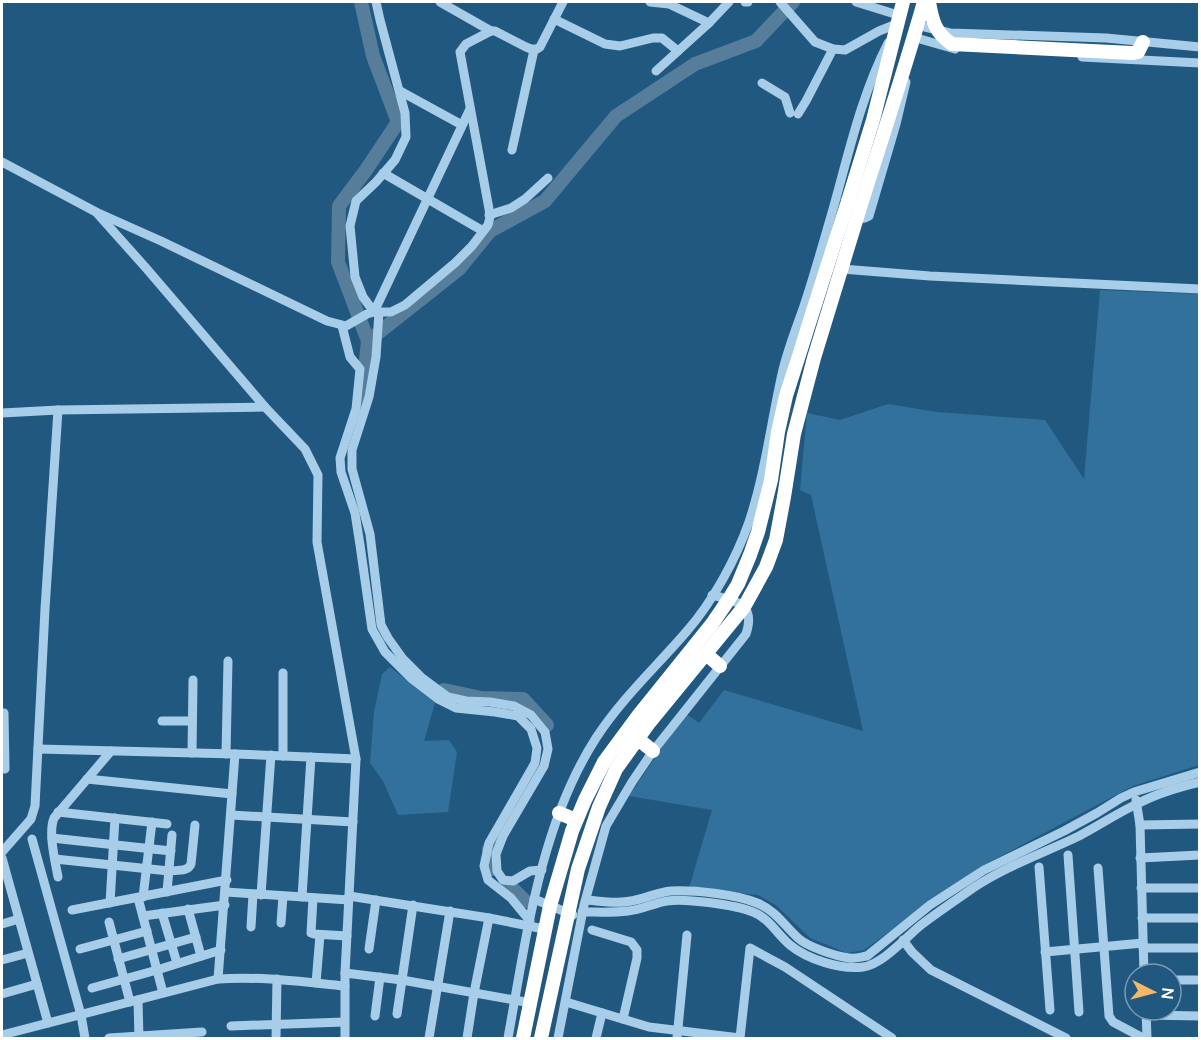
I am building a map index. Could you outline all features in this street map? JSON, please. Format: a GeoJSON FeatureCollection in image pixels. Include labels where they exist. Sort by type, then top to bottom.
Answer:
{"type":"FeatureCollection","features":[{"type":"Feature","properties":{"kind":"highway"},"geometry":{"type":"LineString","coordinates":[[541,1038],[558,960],[577,914],[578,868],[597,834],[599,807],[616,769],[655,715],[744,607],[766,567],[776,540],[794,434],[814,358],[842,269],[848,201],[873,120],[898,2]]}},
{"type":"Feature","properties":{"kind":"highway"},"geometry":{"type":"LineString","coordinates":[[928,2],[931,29],[952,44],[1132,53],[1138,52],[1143,42]]}},
{"type":"Feature","properties":{"kind":"highway"},"geometry":{"type":"LineString","coordinates":[[523,1038],[544,929],[572,831],[585,800],[604,762],[712,624],[738,584],[758,532],[771,480],[786,396],[848,215],[885,127],[928,2]]}},
{"type":"Feature","properties":{"kind":"highway"},"geometry":{"type":"LineString","coordinates":[[706,654],[720,666]]}},
{"type":"Feature","properties":{"kind":"highway"},"geometry":{"type":"LineString","coordinates":[[638,739],[653,751]]}},
{"type":"Feature","properties":{"kind":"highway"},"geometry":{"type":"LineString","coordinates":[[559,813],[576,820]]}},
{"type":"Feature","properties":{"kind":"highway"},"geometry":{"type":"LineString","coordinates":[[558,960],[573,963]]}},
{"type":"Feature","properties":{"kind":"street"},"geometry":{"type":"LineString","coordinates":[[375,313],[363,297],[356,277],[350,226],[356,201],[395,160],[406,137],[405,113],[376,2]]}},
{"type":"Feature","properties":{"kind":"street"},"geometry":{"type":"LineString","coordinates":[[440,2],[491,31],[534,50],[540,47],[564,2]]}},
{"type":"Feature","properties":{"kind":"street"},"geometry":{"type":"LineString","coordinates":[[650,2],[669,4],[710,23]]}},
{"type":"Feature","properties":{"kind":"street"},"geometry":{"type":"LineString","coordinates":[[656,71],[710,23],[729,2]]}},
{"type":"Feature","properties":{"kind":"street"},"geometry":{"type":"LineString","coordinates":[[781,2],[815,42],[833,49],[844,50],[854,45],[896,23],[907,12],[918,14],[931,29]]}},
{"type":"Feature","properties":{"kind":"street"},"geometry":{"type":"LineString","coordinates":[[856,2],[896,23],[902,42],[907,44],[918,41],[950,49],[1200,63]]}},
{"type":"Feature","properties":{"kind":"street"},"geometry":{"type":"LineString","coordinates":[[508,1038],[534,899],[568,788],[610,718],[690,628],[712,596],[730,565],[748,523],[761,477],[785,364],[848,215],[861,109],[896,23],[898,2]]}},
{"type":"Feature","properties":{"kind":"street"},"geometry":{"type":"LineString","coordinates":[[922,18],[928,2]]}},
{"type":"Feature","properties":{"kind":"street"},"geometry":{"type":"LineString","coordinates":[[554,19],[605,44],[620,46],[662,38],[678,51]]}},
{"type":"Feature","properties":{"kind":"street"},"geometry":{"type":"LineString","coordinates":[[848,215],[865,218],[869,216],[918,41],[925,32],[931,29],[950,33],[1106,39],[1200,47]]}},
{"type":"Feature","properties":{"kind":"street"},"geometry":{"type":"LineString","coordinates":[[2,162],[96,212],[327,321],[344,326],[375,313],[391,312],[405,305],[455,263],[488,225],[489,214],[460,52],[466,44],[491,31]]}},
{"type":"Feature","properties":{"kind":"street"},"geometry":{"type":"LineString","coordinates":[[762,83],[784,96],[794,113],[800,100],[807,101],[833,49]]}},
{"type":"Feature","properties":{"kind":"street"},"geometry":{"type":"LineString","coordinates":[[512,150],[534,50]]}},
{"type":"Feature","properties":{"kind":"street"},"geometry":{"type":"LineString","coordinates":[[400,91],[462,125]]}},
{"type":"Feature","properties":{"kind":"street"},"geometry":{"type":"LineString","coordinates":[[470,109],[375,313],[376,357],[369,397],[352,450],[352,469],[370,534],[381,625],[403,659],[421,677],[448,697],[514,706],[531,715],[545,732],[548,749],[544,766],[503,836],[496,854],[497,871],[503,880],[513,881],[530,871],[542,870]]}},
{"type":"Feature","properties":{"kind":"street"},"geometry":{"type":"LineString","coordinates":[[383,173],[483,231]]}},
{"type":"Feature","properties":{"kind":"street"},"geometry":{"type":"LineString","coordinates":[[489,214],[511,208],[525,199],[548,178]]}},
{"type":"Feature","properties":{"kind":"street"},"geometry":{"type":"LineString","coordinates":[[96,212],[265,407],[305,449],[318,475],[317,542],[356,759],[345,973],[345,1038]]}},
{"type":"Feature","properties":{"kind":"street"},"geometry":{"type":"LineString","coordinates":[[842,269],[930,276],[1200,289]]}},
{"type":"Feature","properties":{"kind":"street"},"geometry":{"type":"LineString","coordinates":[[344,326],[350,357],[360,369],[356,409],[340,458],[341,472],[357,524],[372,629],[385,652],[412,679],[438,699],[456,708],[518,716],[531,729],[537,748],[535,763],[489,843],[484,866],[488,880],[511,898],[529,924]]}},
{"type":"Feature","properties":{"kind":"street"},"geometry":{"type":"LineString","coordinates":[[2,413],[265,407]]}},
{"type":"Feature","properties":{"kind":"street"},"geometry":{"type":"LineString","coordinates":[[2,852],[31,819],[34,812],[58,410]]}},
{"type":"Feature","properties":{"kind":"street"},"geometry":{"type":"LineString","coordinates":[[558,1038],[573,963],[577,914],[586,900],[597,834],[606,826],[653,751],[746,634],[749,616],[744,607],[729,599],[712,596]]}},
{"type":"Feature","properties":{"kind":"street"},"geometry":{"type":"LineString","coordinates":[[218,979],[232,794],[228,661]]}},
{"type":"Feature","properties":{"kind":"street"},"geometry":{"type":"LineString","coordinates":[[283,756],[284,673]]}},
{"type":"Feature","properties":{"kind":"street"},"geometry":{"type":"LineString","coordinates":[[192,753],[193,680]]}},
{"type":"Feature","properties":{"kind":"street"},"geometry":{"type":"LineString","coordinates":[[2,713],[4,713],[5,769],[2,769]]}},
{"type":"Feature","properties":{"kind":"street"},"geometry":{"type":"LineString","coordinates":[[162,720],[192,721]]}},
{"type":"Feature","properties":{"kind":"street"},"geometry":{"type":"LineString","coordinates":[[38,749],[356,759]]}},
{"type":"Feature","properties":{"kind":"street"},"geometry":{"type":"LineString","coordinates":[[58,877],[52,822],[111,751]]}},
{"type":"Feature","properties":{"kind":"street"},"geometry":{"type":"LineString","coordinates":[[251,927],[266,817],[271,755]]}},
{"type":"Feature","properties":{"kind":"street"},"geometry":{"type":"LineString","coordinates":[[302,897],[311,757]]}},
{"type":"Feature","properties":{"kind":"street"},"geometry":{"type":"LineString","coordinates":[[586,900],[630,902],[677,891],[740,898],[770,909],[800,940],[814,947],[858,958],[867,956],[930,905],[984,870],[1064,831],[1134,792],[1200,772]]}},
{"type":"Feature","properties":{"kind":"street"},"geometry":{"type":"LineString","coordinates":[[87,779],[232,794]]}},
{"type":"Feature","properties":{"kind":"street"},"geometry":{"type":"LineString","coordinates":[[534,899],[577,914],[629,911],[666,901],[683,900],[744,909],[766,919],[791,946],[822,962],[849,967],[869,966],[879,961],[922,924],[975,887],[1079,836],[1137,803],[1155,795],[1200,782]]}},
{"type":"Feature","properties":{"kind":"street"},"geometry":{"type":"LineString","coordinates":[[1134,792],[1140,825],[1144,962]]}},
{"type":"Feature","properties":{"kind":"street"},"geometry":{"type":"LineString","coordinates":[[58,812],[167,824]]}},
{"type":"Feature","properties":{"kind":"street"},"geometry":{"type":"LineString","coordinates":[[231,815],[353,822]]}},
{"type":"Feature","properties":{"kind":"street"},"geometry":{"type":"LineString","coordinates":[[110,903],[115,818]]}},
{"type":"Feature","properties":{"kind":"street"},"geometry":{"type":"LineString","coordinates":[[152,822],[140,897],[164,993]]}},
{"type":"Feature","properties":{"kind":"street"},"geometry":{"type":"LineString","coordinates":[[1140,825],[1200,824]]}},
{"type":"Feature","properties":{"kind":"street"},"geometry":{"type":"LineString","coordinates":[[55,859],[169,871],[186,870],[192,864],[195,825]]}},
{"type":"Feature","properties":{"kind":"street"},"geometry":{"type":"LineString","coordinates":[[167,892],[172,835]]}},
{"type":"Feature","properties":{"kind":"street"},"geometry":{"type":"LineString","coordinates":[[52,838],[171,851]]}},
{"type":"Feature","properties":{"kind":"street"},"geometry":{"type":"LineString","coordinates":[[32,839],[81,1015],[85,1038]]}},
{"type":"Feature","properties":{"kind":"street"},"geometry":{"type":"LineString","coordinates":[[1068,855],[1079,1012]]}},
{"type":"Feature","properties":{"kind":"street"},"geometry":{"type":"LineString","coordinates":[[1140,858],[1200,855]]}},
{"type":"Feature","properties":{"kind":"street"},"geometry":{"type":"LineString","coordinates":[[2,858],[48,1023]]}},
{"type":"Feature","properties":{"kind":"street"},"geometry":{"type":"LineString","coordinates":[[1040,867],[1050,1010]]}},
{"type":"Feature","properties":{"kind":"street"},"geometry":{"type":"LineString","coordinates":[[1098,868],[1110,1020],[1145,1038],[1146,1022]]}},
{"type":"Feature","properties":{"kind":"street"},"geometry":{"type":"LineString","coordinates":[[72,910],[227,880]]}},
{"type":"Feature","properties":{"kind":"street"},"geometry":{"type":"LineString","coordinates":[[1141,888],[1200,888]]}},
{"type":"Feature","properties":{"kind":"street"},"geometry":{"type":"LineString","coordinates":[[226,892],[376,900],[529,924],[544,929]]}},
{"type":"Feature","properties":{"kind":"street"},"geometry":{"type":"LineString","coordinates":[[281,923],[283,896]]}},
{"type":"Feature","properties":{"kind":"street"},"geometry":{"type":"LineString","coordinates":[[313,898],[311,933],[347,936]]}},
{"type":"Feature","properties":{"kind":"street"},"geometry":{"type":"LineString","coordinates":[[369,949],[376,900]]}},
{"type":"Feature","properties":{"kind":"street"},"geometry":{"type":"LineString","coordinates":[[143,916],[225,905]]}},
{"type":"Feature","properties":{"kind":"street"},"geometry":{"type":"LineString","coordinates":[[397,1014],[413,905]]}},
{"type":"Feature","properties":{"kind":"street"},"geometry":{"type":"LineString","coordinates":[[188,909],[201,956]]}},
{"type":"Feature","properties":{"kind":"street"},"geometry":{"type":"LineString","coordinates":[[429,1038],[450,911]]}},
{"type":"Feature","properties":{"kind":"street"},"geometry":{"type":"LineString","coordinates":[[162,913],[177,963]]}},
{"type":"Feature","properties":{"kind":"street"},"geometry":{"type":"LineString","coordinates":[[467,1038],[489,918]]}},
{"type":"Feature","properties":{"kind":"street"},"geometry":{"type":"LineString","coordinates":[[1142,918],[1200,918]]}},
{"type":"Feature","properties":{"kind":"street"},"geometry":{"type":"LineString","coordinates":[[2,924],[19,919]]}},
{"type":"Feature","properties":{"kind":"street"},"geometry":{"type":"LineString","coordinates":[[108,922],[124,979],[134,1001],[139,1037]]}},
{"type":"Feature","properties":{"kind":"street"},"geometry":{"type":"LineString","coordinates":[[592,930],[630,942],[637,950],[623,1019]]}},
{"type":"Feature","properties":{"kind":"street"},"geometry":{"type":"LineString","coordinates":[[80,949],[147,931]]}},
{"type":"Feature","properties":{"kind":"street"},"geometry":{"type":"LineString","coordinates":[[316,983],[320,934]]}},
{"type":"Feature","properties":{"kind":"street"},"geometry":{"type":"LineString","coordinates":[[677,1035],[687,935]]}},
{"type":"Feature","properties":{"kind":"street"},"geometry":{"type":"LineString","coordinates":[[118,959],[196,937]]}},
{"type":"Feature","properties":{"kind":"street"},"geometry":{"type":"LineString","coordinates":[[903,940],[931,970],[1066,1038]]}},
{"type":"Feature","properties":{"kind":"street"},"geometry":{"type":"LineString","coordinates":[[1045,952],[1104,946],[1200,948]]}},
{"type":"Feature","properties":{"kind":"street"},"geometry":{"type":"LineString","coordinates":[[566,1002],[677,1035],[740,1038],[750,948],[785,967],[892,1038]]}},
{"type":"Feature","properties":{"kind":"street"},"geometry":{"type":"LineString","coordinates":[[92,988],[221,950]]}},
{"type":"Feature","properties":{"kind":"street"},"geometry":{"type":"LineString","coordinates":[[2,960],[28,953]]}},
{"type":"Feature","properties":{"kind":"street"},"geometry":{"type":"LineString","coordinates":[[345,973],[402,980],[531,1003]]}},
{"type":"Feature","properties":{"kind":"street"},"geometry":{"type":"LineString","coordinates":[[375,1016],[380,977]]}},
{"type":"Feature","properties":{"kind":"street"},"geometry":{"type":"LineString","coordinates":[[2,1035],[218,979],[277,979],[345,986]]}},
{"type":"Feature","properties":{"kind":"street"},"geometry":{"type":"LineString","coordinates":[[276,1038],[277,979]]}},
{"type":"Feature","properties":{"kind":"street"},"geometry":{"type":"LineString","coordinates":[[1183,980],[1200,980]]}},
{"type":"Feature","properties":{"kind":"street"},"geometry":{"type":"LineString","coordinates":[[2,994],[37,984]]}},
{"type":"Feature","properties":{"kind":"street"},"geometry":{"type":"LineString","coordinates":[[596,1038],[602,1013]]}},
{"type":"Feature","properties":{"kind":"street"},"geometry":{"type":"LineString","coordinates":[[1183,1015],[1200,1016]]}},
{"type":"Feature","properties":{"kind":"street"},"geometry":{"type":"LineString","coordinates":[[231,1026],[344,1022]]}},
{"type":"Feature","properties":{"kind":"street"},"geometry":{"type":"LineString","coordinates":[[109,1038],[202,1032]]}},
{"type":"Feature","properties":{"kind":"shaded area"},"geometry":{"type":"Polygon","coordinates":[[[1100,290],[1199,294],[1199,765],[1133,786],[980,867],[864,950],[847,953],[810,938],[777,906],[758,895],[689,888],[712,810],[629,796],[685,713],[699,723],[724,690],[863,731],[811,495],[800,490],[807,413],[840,420],[888,404],[937,412],[1045,420],[1084,479],[1100,290]]]}},
{"type":"Feature","properties":{"kind":"shaded area"},"geometry":{"type":"Polygon","coordinates":[[[390,667],[435,703],[424,741],[449,740],[457,752],[448,812],[398,815],[383,781],[370,763],[374,712],[382,674],[390,667]]]}},
{"type":"Feature","properties":{"kind":"waterway"},"geometry":{"type":"LineString","coordinates":[[356,423],[361,409],[368,341],[338,262],[339,206],[398,122],[373,56],[361,2]]}},
{"type":"Feature","properties":{"kind":"waterway"},"geometry":{"type":"LineString","coordinates":[[368,341],[459,269],[490,231],[545,201],[616,116],[695,64],[756,41],[793,2]]}},
{"type":"Feature","properties":{"kind":"waterway"},"geometry":{"type":"LineString","coordinates":[[444,690],[481,698],[523,699],[547,725]]}},
{"type":"Feature","properties":{"kind":"waterway"},"geometry":{"type":"LineString","coordinates":[[493,869],[489,849],[495,840]]}},
{"type":"Feature","properties":{"kind":"waterway"},"geometry":{"type":"LineString","coordinates":[[509,885],[525,901]]}}]}
